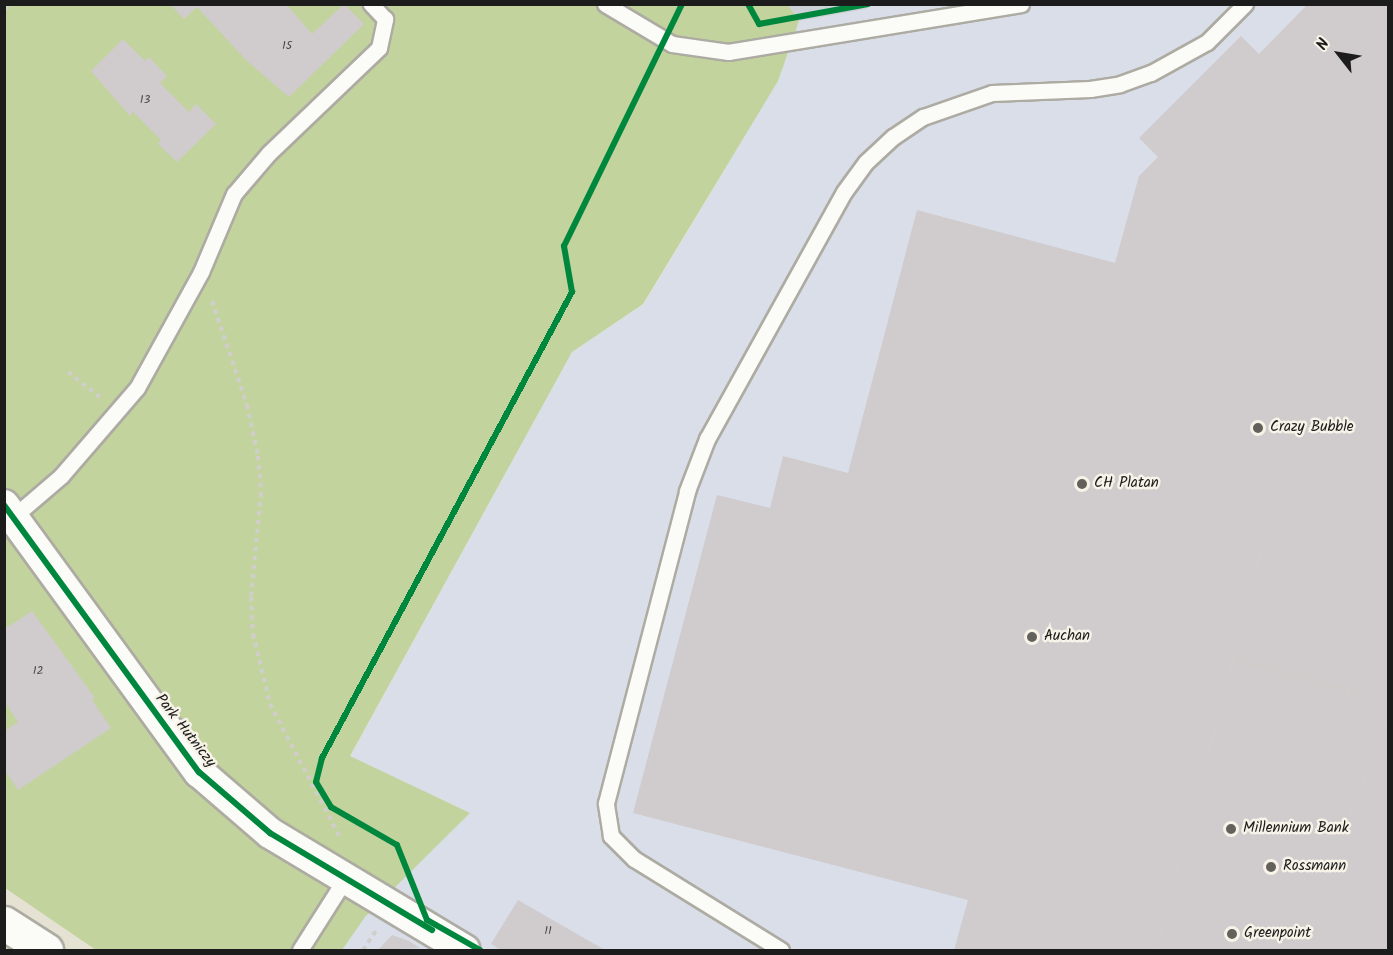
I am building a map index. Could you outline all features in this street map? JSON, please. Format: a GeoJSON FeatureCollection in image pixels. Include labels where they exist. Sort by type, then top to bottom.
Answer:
{"type":"FeatureCollection","features":[{"type":"Feature","properties":{"kind":"main road"},"geometry":{"type":"LineString","coordinates":[[4,922],[46,951]]}},
{"type":"Feature","properties":{"kind":"street","name":"Park Hutniczy"},"geometry":{"type":"LineString","coordinates":[[8,512],[199,772],[270,833],[465,951]]}},
{"type":"Feature","properties":{"kind":"lane"},"geometry":{"type":"LineString","coordinates":[[8,512],[61,476],[118,412],[154,362],[201,272],[234,194],[269,153],[380,48],[385,19],[371,4]]}},
{"type":"Feature","properties":{"kind":"lane"},"geometry":{"type":"LineString","coordinates":[[605,4],[672,44],[728,52],[1021,4]]}},
{"type":"Feature","properties":{"kind":"lane"},"geometry":{"type":"LineString","coordinates":[[781,951],[634,859],[611,836],[606,803],[687,491],[707,440],[844,192],[866,162],[893,138],[923,117],[992,93],[1090,89],[1120,84],[1151,73],[1207,42],[1245,4]]}},
{"type":"Feature","properties":{"kind":"lane"},"geometry":{"type":"LineString","coordinates":[[300,951],[345,879]]}},
{"type":"Feature","properties":{"kind":"path"},"geometry":{"type":"LineString","coordinates":[[4,9],[16,4]]}},
{"type":"Feature","properties":{"kind":"path"},"geometry":{"type":"LineString","coordinates":[[1156,951],[1329,296],[1357,249],[1389,211]]}},
{"type":"Feature","properties":{"kind":"path"},"geometry":{"type":"LineString","coordinates":[[201,272],[247,405],[258,456],[261,493],[251,597],[253,634],[270,704],[308,783],[343,844]]}},
{"type":"Feature","properties":{"kind":"path"},"geometry":{"type":"LineString","coordinates":[[68,372],[118,412]]}},
{"type":"Feature","properties":{"kind":"path"},"geometry":{"type":"LineString","coordinates":[[1233,659],[1389,701]]}},
{"type":"Feature","properties":{"kind":"path"},"geometry":{"type":"LineString","coordinates":[[1299,951],[1389,716]]}},
{"type":"Feature","properties":{"kind":"shaded area","name":"CH Platan"},"geometry":{"type":"Polygon","coordinates":[[[870,4],[1388,5],[1388,950],[342,950],[365,917],[470,813],[350,757],[572,352],[644,304],[778,81],[799,21],[866,9],[870,4]]]}},
{"type":"Feature","properties":{"kind":"shaded area"},"geometry":{"type":"Polygon","coordinates":[[[788,5],[870,5],[866,9],[799,21],[788,5]]]}},
{"type":"Feature","properties":{"kind":"green space"},"geometry":{"type":"Polygon","coordinates":[[[5,5],[788,5],[799,21],[778,81],[643,304],[572,352],[350,756],[470,813],[365,917],[342,950],[96,950],[5,888],[5,5]]]}},
{"type":"Feature","properties":{"kind":"building"},"geometry":{"type":"Polygon","coordinates":[[[170,4],[286,4],[312,34],[344,4],[364,24],[289,97],[246,60],[197,7],[184,19],[170,4]]]}},
{"type":"Feature","properties":{"kind":"building","name":"CH Platan"},"geometry":{"type":"Polygon","coordinates":[[[1308,4],[1388,4],[1388,950],[954,950],[968,900],[633,813],[717,495],[770,508],[783,456],[848,473],[917,210],[1115,263],[1139,176],[1158,157],[1139,138],[1241,36],[1259,54],[1308,4]]]}},
{"type":"Feature","properties":{"kind":"building"},"geometry":{"type":"Polygon","coordinates":[[[123,39],[145,61],[149,57],[167,76],[160,83],[189,112],[196,104],[216,124],[177,162],[158,144],[161,140],[133,112],[130,116],[91,71],[123,39]]]}},
{"type":"Feature","properties":{"kind":"building"},"geometry":{"type":"Polygon","coordinates":[[[32,611],[95,698],[92,700],[111,728],[18,790],[4,769],[4,731],[18,722],[4,701],[4,622],[8,627],[32,611]]]}},
{"type":"Feature","properties":{"kind":"building"},"geometry":{"type":"Polygon","coordinates":[[[518,900],[605,950],[501,950],[491,944],[518,900]]]}},
{"type":"Feature","properties":{"kind":"building"},"geometry":{"type":"Polygon","coordinates":[[[392,935],[409,941],[420,948],[378,950],[392,935]]]}},
{"type":"Feature","properties":{"kind":"cycle path"},"geometry":{"type":"LineString","coordinates":[[480,950],[427,920],[397,845],[331,807],[316,782],[322,758],[572,292],[564,246],[682,4]]}},
{"type":"Feature","properties":{"kind":"cycle path"},"geometry":{"type":"LineString","coordinates":[[748,4],[759,24],[868,4]]}},
{"type":"Feature","properties":{"kind":"cycle path"},"geometry":{"type":"LineString","coordinates":[[4,505],[199,772],[270,833],[432,930]]}},
{"type":"Feature","properties":{"kind":"place","name":"Crazy Bubble"},"geometry":{"type":"Point","coordinates":[1258,428]}},
{"type":"Feature","properties":{"kind":"place","name":"CH Platan"},"geometry":{"type":"Point","coordinates":[1082,484]}},
{"type":"Feature","properties":{"kind":"place","name":"Auchan"},"geometry":{"type":"Point","coordinates":[1032,637]}},
{"type":"Feature","properties":{"kind":"place","name":"Millennium Bank"},"geometry":{"type":"Point","coordinates":[1231,829]}},
{"type":"Feature","properties":{"kind":"place","name":"Rossmann"},"geometry":{"type":"Point","coordinates":[1271,867]}},
{"type":"Feature","properties":{"kind":"place","name":"Greenpoint"},"geometry":{"type":"Point","coordinates":[1232,934]}}]}
